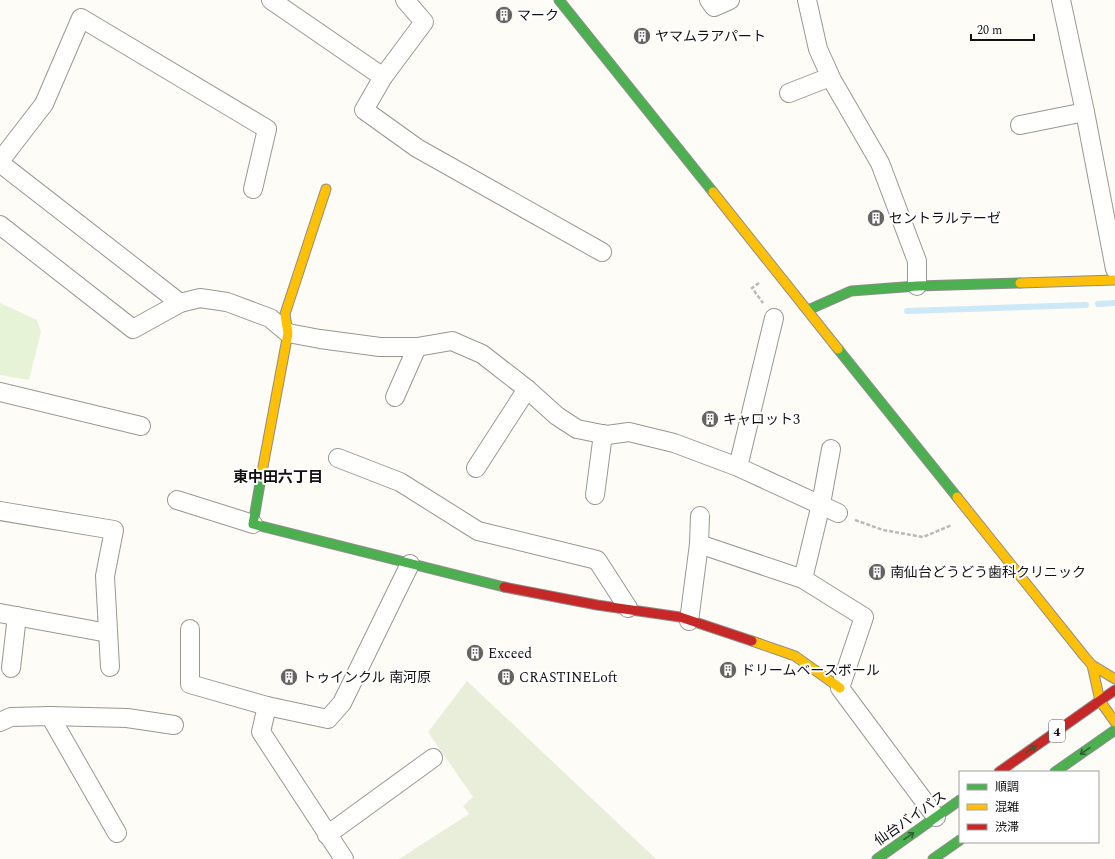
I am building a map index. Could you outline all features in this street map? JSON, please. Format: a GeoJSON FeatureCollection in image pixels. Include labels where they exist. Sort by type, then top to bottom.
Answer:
{"type":"FeatureCollection","features":[{"type":"Feature","properties":{"kind":"main road"},"geometry":{"type":"LineString","coordinates":[[559,0],[808,310],[970,516],[1092,665],[1115,679]]}},
{"type":"Feature","properties":{"kind":"main road"},"geometry":{"type":"LineString","coordinates":[[326,189],[285,314],[288,333],[253,524],[504,587],[598,605],[628,608],[680,617],[795,656],[840,688]]}},
{"type":"Feature","properties":{"kind":"main road"},"geometry":{"type":"LineString","coordinates":[[808,310],[851,291],[917,286],[1115,280]]}},
{"type":"Feature","properties":{"kind":"main road"},"geometry":{"type":"LineString","coordinates":[[1092,665],[1100,701],[1115,722]]}},
{"type":"Feature","properties":{"kind":"main road","name":"4"},"geometry":{"type":"LineString","coordinates":[[1000,771],[1115,690]]}},
{"type":"Feature","properties":{"kind":"main road","name":"4"},"geometry":{"type":"LineString","coordinates":[[1056,771],[1115,730]]}},
{"type":"Feature","properties":{"kind":"main road","name":"仙台バイパス"},"geometry":{"type":"LineString","coordinates":[[877,859],[959,801]]}},
{"type":"Feature","properties":{"kind":"main road"},"geometry":{"type":"LineString","coordinates":[[933,859],[959,841]]}},
{"type":"Feature","properties":{"kind":"street"},"geometry":{"type":"LineString","coordinates":[[271,0],[383,77]]}},
{"type":"Feature","properties":{"kind":"street"},"geometry":{"type":"LineString","coordinates":[[405,0],[424,22],[383,77],[364,110],[417,148],[602,252]]}},
{"type":"Feature","properties":{"kind":"street"},"geometry":{"type":"LineString","coordinates":[[709,0],[714,7],[730,0]]}},
{"type":"Feature","properties":{"kind":"street"},"geometry":{"type":"LineString","coordinates":[[807,0],[818,49],[830,77],[880,163],[917,261],[917,286]]}},
{"type":"Feature","properties":{"kind":"street"},"geometry":{"type":"LineString","coordinates":[[1061,0],[1085,112],[1115,270]]}},
{"type":"Feature","properties":{"kind":"street"},"geometry":{"type":"LineString","coordinates":[[180,303],[0,162],[44,104],[81,18],[267,129],[252,189]]}},
{"type":"Feature","properties":{"kind":"street"},"geometry":{"type":"LineString","coordinates":[[789,93],[830,77]]}},
{"type":"Feature","properties":{"kind":"street"},"geometry":{"type":"LineString","coordinates":[[1020,125],[1085,112]]}},
{"type":"Feature","properties":{"kind":"street"},"geometry":{"type":"LineString","coordinates":[[0,225],[133,329],[180,303],[200,298],[227,302],[270,318],[288,333],[320,339],[380,347],[417,347],[452,341],[482,354],[527,389],[557,416],[577,429],[603,434],[629,432],[674,443],[738,467],[838,513]]}},
{"type":"Feature","properties":{"kind":"street"},"geometry":{"type":"LineString","coordinates":[[738,467],[774,318]]}},
{"type":"Feature","properties":{"kind":"street"},"geometry":{"type":"LineString","coordinates":[[395,397],[417,347]]}},
{"type":"Feature","properties":{"kind":"street"},"geometry":{"type":"LineString","coordinates":[[476,468],[527,389]]}},
{"type":"Feature","properties":{"kind":"street"},"geometry":{"type":"LineString","coordinates":[[0,392],[141,426]]}},
{"type":"Feature","properties":{"kind":"street"},"geometry":{"type":"LineString","coordinates":[[595,495],[603,434]]}},
{"type":"Feature","properties":{"kind":"street"},"geometry":{"type":"LineString","coordinates":[[803,579],[821,504],[831,449]]}},
{"type":"Feature","properties":{"kind":"street"},"geometry":{"type":"LineString","coordinates":[[338,458],[400,482],[478,531],[596,560],[628,608]]}},
{"type":"Feature","properties":{"kind":"street"},"geometry":{"type":"LineString","coordinates":[[177,500],[253,524]]}},
{"type":"Feature","properties":{"kind":"street"},"geometry":{"type":"LineString","coordinates":[[0,511],[114,530],[105,576],[110,667]]}},
{"type":"Feature","properties":{"kind":"street"},"geometry":{"type":"LineString","coordinates":[[689,621],[699,544],[700,516]]}},
{"type":"Feature","properties":{"kind":"street"},"geometry":{"type":"LineString","coordinates":[[699,544],[803,579],[864,617],[840,688],[936,817]]}},
{"type":"Feature","properties":{"kind":"street"},"geometry":{"type":"LineString","coordinates":[[190,629],[190,684],[267,706],[328,719],[342,703],[410,564]]}},
{"type":"Feature","properties":{"kind":"street"},"geometry":{"type":"LineString","coordinates":[[11,668],[9,614],[108,633]]}},
{"type":"Feature","properties":{"kind":"street"},"geometry":{"type":"LineString","coordinates":[[267,706],[261,732],[344,859]]}},
{"type":"Feature","properties":{"kind":"street"},"geometry":{"type":"LineString","coordinates":[[0,722],[11,717],[50,716],[127,718],[174,725]]}},
{"type":"Feature","properties":{"kind":"street"},"geometry":{"type":"LineString","coordinates":[[50,716],[117,832]]}},
{"type":"Feature","properties":{"kind":"street"},"geometry":{"type":"LineString","coordinates":[[327,835],[433,758]]}},
{"type":"Feature","properties":{"kind":"path"},"geometry":{"type":"LineString","coordinates":[[760,282],[752,288],[774,318]]}},
{"type":"Feature","properties":{"kind":"path"},"geometry":{"type":"LineString","coordinates":[[838,513],[883,530],[923,537],[970,516]]}},
{"type":"Feature","properties":{"kind":"green space"},"geometry":{"type":"Polygon","coordinates":[[[0,303],[37,320],[41,332],[29,380],[0,375],[0,303]]]}},
{"type":"Feature","properties":{"kind":"green space"},"geometry":{"type":"Polygon","coordinates":[[[467,681],[656,859],[399,859],[469,814],[463,806],[473,797],[428,732],[467,681]]]}},
{"type":"Feature","properties":{"kind":"waterway"},"geometry":{"type":"LineString","coordinates":[[1098,304],[1115,303]]}},
{"type":"Feature","properties":{"kind":"waterway"},"geometry":{"type":"LineString","coordinates":[[907,311],[1086,305]]}},
{"type":"Feature","properties":{"kind":"traffic: fast"},"geometry":{"type":"LineString","coordinates":[[559,0],[713,192]]}},
{"type":"Feature","properties":{"kind":"traffic: fast"},"geometry":{"type":"LineString","coordinates":[[808,310],[851,291],[917,286],[1020,283]]}},
{"type":"Feature","properties":{"kind":"traffic: fast"},"geometry":{"type":"LineString","coordinates":[[838,349],[957,497]]}},
{"type":"Feature","properties":{"kind":"traffic: fast"},"geometry":{"type":"LineString","coordinates":[[262,472],[253,524],[504,587]]}},
{"type":"Feature","properties":{"kind":"traffic: fast"},"geometry":{"type":"LineString","coordinates":[[1056,771],[1115,730]]}},
{"type":"Feature","properties":{"kind":"traffic: fast"},"geometry":{"type":"LineString","coordinates":[[877,859],[959,801]]}},
{"type":"Feature","properties":{"kind":"traffic: fast"},"geometry":{"type":"LineString","coordinates":[[933,859],[959,841]]}},
{"type":"Feature","properties":{"kind":"traffic: slow"},"geometry":{"type":"LineString","coordinates":[[262,472],[288,333],[285,314],[326,189]]}},
{"type":"Feature","properties":{"kind":"traffic: slow"},"geometry":{"type":"LineString","coordinates":[[713,192],[838,349]]}},
{"type":"Feature","properties":{"kind":"traffic: slow"},"geometry":{"type":"LineString","coordinates":[[1020,283],[1115,280]]}},
{"type":"Feature","properties":{"kind":"traffic: slow"},"geometry":{"type":"LineString","coordinates":[[957,497],[1085,657],[1092,665],[1115,679]]}},
{"type":"Feature","properties":{"kind":"traffic: slow"},"geometry":{"type":"LineString","coordinates":[[752,641],[795,656],[840,688]]}},
{"type":"Feature","properties":{"kind":"traffic: slow"},"geometry":{"type":"LineString","coordinates":[[1092,665],[1100,701],[1115,722]]}},
{"type":"Feature","properties":{"kind":"traffic: jam"},"geometry":{"type":"LineString","coordinates":[[504,587],[597,605],[680,617],[752,641]]}},
{"type":"Feature","properties":{"kind":"traffic: jam"},"geometry":{"type":"LineString","coordinates":[[1000,771],[1115,690]]}},
{"type":"Feature","properties":{"kind":"place","name":"マーク"},"geometry":{"type":"Point","coordinates":[504,15]}},
{"type":"Feature","properties":{"kind":"place","name":"ヤマムラアパート"},"geometry":{"type":"Point","coordinates":[642,36]}},
{"type":"Feature","properties":{"kind":"place","name":"セントラルテーゼ"},"geometry":{"type":"Point","coordinates":[876,218]}},
{"type":"Feature","properties":{"kind":"place","name":"キャロット3"},"geometry":{"type":"Point","coordinates":[710,419]}},
{"type":"Feature","properties":{"kind":"place","name":"南仙台どうどう歯科クリニック"},"geometry":{"type":"Point","coordinates":[877,572]}},
{"type":"Feature","properties":{"kind":"place","name":"Exceed"},"geometry":{"type":"Point","coordinates":[475,653]}},
{"type":"Feature","properties":{"kind":"place","name":"ドリームベースボール"},"geometry":{"type":"Point","coordinates":[728,670]}},
{"type":"Feature","properties":{"kind":"place","name":"トゥインクル 南河原"},"geometry":{"type":"Point","coordinates":[289,677]}},
{"type":"Feature","properties":{"kind":"place","name":"CRASTINELoft"},"geometry":{"type":"Point","coordinates":[506,677]}},
{"type":"Feature","properties":{"kind":"district","name":"東中田六丁目"},"geometry":{"type":"Point","coordinates":[278,477]}}]}
